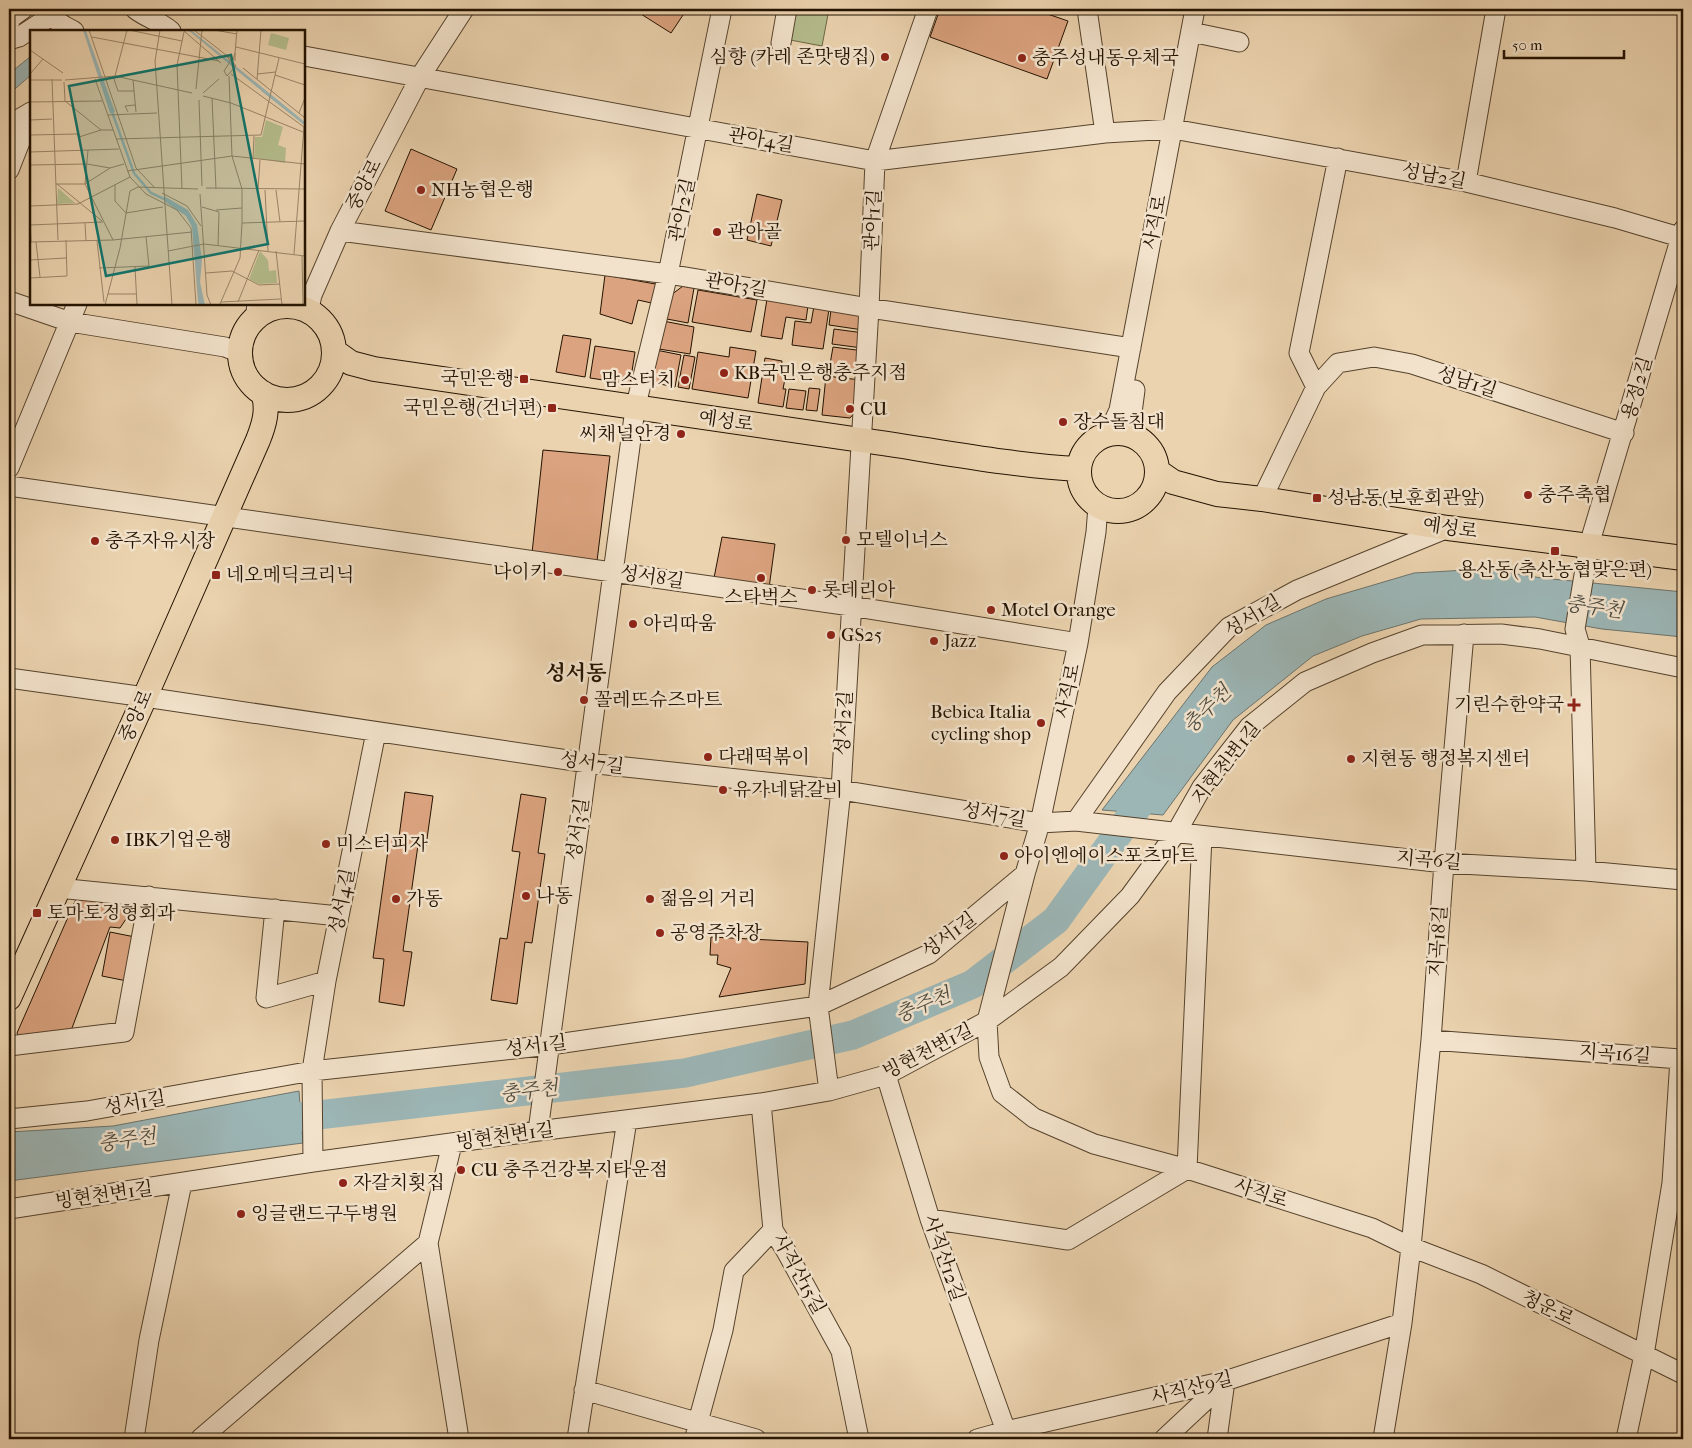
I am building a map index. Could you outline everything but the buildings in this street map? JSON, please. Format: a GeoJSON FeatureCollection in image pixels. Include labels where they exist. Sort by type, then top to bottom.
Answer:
{"type":"FeatureCollection","features":[{"type":"Feature","properties":{"kind":"main road"},"geometry":{"type":"LineString","coordinates":[[295,305],[320,320],[327,329],[334,351],[332,364],[323,384],[313,392],[292,400],[277,399],[263,394],[247,377],[236,348],[256,312],[267,312],[295,305]]}},
{"type":"Feature","properties":{"kind":"main road","name":"예성로"},"geometry":{"type":"LineString","coordinates":[[334,351],[351,363],[374,369],[635,409],[1023,464],[1079,469]]}},
{"type":"Feature","properties":{"kind":"main road","name":"예성로"},"geometry":{"type":"LineString","coordinates":[[328,376],[343,369],[374,369]]}},
{"type":"Feature","properties":{"kind":"main road","name":"중앙로"},"geometry":{"type":"LineString","coordinates":[[9,998],[145,697],[261,432],[266,410],[263,394]]}},
{"type":"Feature","properties":{"kind":"main road","name":"중앙로"},"geometry":{"type":"LineString","coordinates":[[261,432],[275,413],[292,400]]}},
{"type":"Feature","properties":{"kind":"main road"},"geometry":{"type":"LineString","coordinates":[[1119,434],[1138,438],[1152,452],[1157,471],[1153,490],[1147,498],[1135,507],[1119,511],[1108,510],[1098,506],[1090,499],[1083,490],[1079,469],[1082,457],[1088,447],[1097,439],[1119,434]]}},
{"type":"Feature","properties":{"kind":"main road"},"geometry":{"type":"LineString","coordinates":[[1157,471],[1173,482],[1217,494]]}},
{"type":"Feature","properties":{"kind":"main road"},"geometry":{"type":"LineString","coordinates":[[1147,498],[1168,495],[1217,494]]}},
{"type":"Feature","properties":{"kind":"main road","name":"예성로"},"geometry":{"type":"LineString","coordinates":[[1217,494],[1262,499],[1448,528],[1683,558]]}},
{"type":"Feature","properties":{"kind":"street"},"geometry":{"type":"LineString","coordinates":[[9,23],[12,17],[23,9]]}},
{"type":"Feature","properties":{"kind":"street"},"geometry":{"type":"LineString","coordinates":[[168,9],[166,21],[170,30]]}},
{"type":"Feature","properties":{"kind":"street","name":"중앙로"},"geometry":{"type":"LineString","coordinates":[[305,289],[340,232],[420,77],[464,9]]}},
{"type":"Feature","properties":{"kind":"street","name":"관아2길"},"geometry":{"type":"LineString","coordinates":[[635,409],[668,274],[722,9]]}},
{"type":"Feature","properties":{"kind":"street"},"geometry":{"type":"LineString","coordinates":[[781,43],[787,9]]}},
{"type":"Feature","properties":{"kind":"street","name":"관아1길"},"geometry":{"type":"LineString","coordinates":[[861,440],[875,161],[928,9]]}},
{"type":"Feature","properties":{"kind":"street"},"geometry":{"type":"LineString","coordinates":[[1087,9],[1105,133]]}},
{"type":"Feature","properties":{"kind":"street","name":"사직로"},"geometry":{"type":"LineString","coordinates":[[1195,9],[1197,33]]}},
{"type":"Feature","properties":{"kind":"street","name":"사직로"},"geometry":{"type":"LineString","coordinates":[[1119,434],[1119,410],[1131,348],[1197,33],[1208,9]]}},
{"type":"Feature","properties":{"kind":"street"},"geometry":{"type":"LineString","coordinates":[[1466,182],[1496,9]]}},
{"type":"Feature","properties":{"kind":"street"},"geometry":{"type":"LineString","coordinates":[[138,11],[162,24],[169,30]]}},
{"type":"Feature","properties":{"kind":"street"},"geometry":{"type":"LineString","coordinates":[[35,30],[59,20]]}},
{"type":"Feature","properties":{"kind":"street"},"geometry":{"type":"LineString","coordinates":[[9,40],[30,32]]}},
{"type":"Feature","properties":{"kind":"street"},"geometry":{"type":"LineString","coordinates":[[1197,33],[1239,42]]}},
{"type":"Feature","properties":{"kind":"street"},"geometry":{"type":"LineString","coordinates":[[305,56],[420,77]]}},
{"type":"Feature","properties":{"kind":"street","name":"관아4길"},"geometry":{"type":"LineString","coordinates":[[420,77],[875,161],[1105,133],[1178,130]]}},
{"type":"Feature","properties":{"kind":"street"},"geometry":{"type":"LineString","coordinates":[[9,125],[30,114]]}},
{"type":"Feature","properties":{"kind":"street"},"geometry":{"type":"LineString","coordinates":[[9,170],[30,116]]}},
{"type":"Feature","properties":{"kind":"street","name":"사직로"},"geometry":{"type":"LineString","coordinates":[[1119,434],[1142,348],[1178,130]]}},
{"type":"Feature","properties":{"kind":"street","name":"성남2길"},"geometry":{"type":"LineString","coordinates":[[1178,130],[1466,182],[1682,235]]}},
{"type":"Feature","properties":{"kind":"street"},"geometry":{"type":"LineString","coordinates":[[1316,387],[1299,352],[1338,158]]}},
{"type":"Feature","properties":{"kind":"street","name":"관아3길"},"geometry":{"type":"LineString","coordinates":[[340,232],[668,274],[869,308],[1131,348]]}},
{"type":"Feature","properties":{"kind":"street","name":"용정2길"},"geometry":{"type":"LineString","coordinates":[[1586,871],[1578,637],[1589,546],[1682,235]]}},
{"type":"Feature","properties":{"kind":"street"},"geometry":{"type":"LineString","coordinates":[[9,301],[70,322],[236,348]]}},
{"type":"Feature","properties":{"kind":"street"},"geometry":{"type":"LineString","coordinates":[[9,468],[77,305]]}},
{"type":"Feature","properties":{"kind":"street","name":"성남1길"},"geometry":{"type":"LineString","coordinates":[[1262,499],[1316,387],[1338,363],[1374,357],[1412,364],[1624,433]]}},
{"type":"Feature","properties":{"kind":"street","name":"성서3길"},"geometry":{"type":"LineString","coordinates":[[538,1131],[635,409]]}},
{"type":"Feature","properties":{"kind":"street","name":"성서2길"},"geometry":{"type":"LineString","coordinates":[[829,1091],[818,1006],[841,790],[850,606],[861,440]]}},
{"type":"Feature","properties":{"kind":"street","name":"성서8길"},"geometry":{"type":"LineString","coordinates":[[9,486],[850,606],[1078,643]]}},
{"type":"Feature","properties":{"kind":"street","name":"사직로"},"geometry":{"type":"LineString","coordinates":[[1098,506],[1096,532],[1078,643],[1040,823],[1024,874],[987,1021],[989,1057],[1002,1093],[1034,1118],[1094,1144],[1187,1169],[1372,1228],[1411,1247]]}},
{"type":"Feature","properties":{"kind":"street","name":"성서1길"},"geometry":{"type":"LineString","coordinates":[[1076,821],[1166,692],[1228,627],[1297,590],[1448,528]]}},
{"type":"Feature","properties":{"kind":"street","name":"지현천변1길"},"geometry":{"type":"LineString","coordinates":[[987,1021],[1061,967],[1130,896],[1176,833],[1202,787],[1249,727],[1305,682],[1372,653],[1422,636],[1464,634],[1502,634],[1540,639],[1578,637],[1683,668]]}},
{"type":"Feature","properties":{"kind":"street","name":"지곡18길"},"geometry":{"type":"LineString","coordinates":[[1411,1247],[1431,1040],[1464,634]]}},
{"type":"Feature","properties":{"kind":"street","name":"성서7길"},"geometry":{"type":"LineString","coordinates":[[9,678],[588,763],[841,790],[1040,823],[1076,821]]}},
{"type":"Feature","properties":{"kind":"street","name":"성서4길"},"geometry":{"type":"LineString","coordinates":[[313,1162],[312,1071],[326,981],[376,732]]}},
{"type":"Feature","properties":{"kind":"street","name":"지곡6길"},"geometry":{"type":"LineString","coordinates":[[1076,821],[1444,863],[1586,871],[1683,880]]}},
{"type":"Feature","properties":{"kind":"street"},"geometry":{"type":"LineString","coordinates":[[930,1219],[1068,1240],[1187,1169],[1202,836]]}},
{"type":"Feature","properties":{"kind":"street","name":"성서1길"},"geometry":{"type":"LineString","coordinates":[[9,1118],[87,1111],[312,1071],[550,1045],[818,1006],[928,954],[1024,874]]}},
{"type":"Feature","properties":{"kind":"street"},"geometry":{"type":"LineString","coordinates":[[58,888],[339,916]]}},
{"type":"Feature","properties":{"kind":"street"},"geometry":{"type":"LineString","coordinates":[[9,1046],[124,1032],[149,896]]}},
{"type":"Feature","properties":{"kind":"street"},"geometry":{"type":"LineString","coordinates":[[275,909],[266,998],[326,981]]}},
{"type":"Feature","properties":{"kind":"street","name":"빙현천변1길"},"geometry":{"type":"LineString","coordinates":[[9,1209],[313,1162],[761,1103],[829,1091],[886,1075],[987,1021]]}},
{"type":"Feature","properties":{"kind":"street","name":"지곡16길"},"geometry":{"type":"LineString","coordinates":[[1431,1040],[1680,1059],[1678,1183],[1626,1439]]}},
{"type":"Feature","properties":{"kind":"street","name":"사직산12길"},"geometry":{"type":"LineString","coordinates":[[886,1075],[930,1219],[1006,1435]]}},
{"type":"Feature","properties":{"kind":"street","name":"사직산15길"},"geometry":{"type":"LineString","coordinates":[[761,1103],[773,1230],[842,1351],[859,1439]]}},
{"type":"Feature","properties":{"kind":"street"},"geometry":{"type":"LineString","coordinates":[[576,1439],[627,1120]]}},
{"type":"Feature","properties":{"kind":"street"},"geometry":{"type":"LineString","coordinates":[[452,1144],[428,1243],[459,1439]]}},
{"type":"Feature","properties":{"kind":"street"},"geometry":{"type":"LineString","coordinates":[[134,1439],[149,1340],[182,1183]]}},
{"type":"Feature","properties":{"kind":"street"},"geometry":{"type":"LineString","coordinates":[[697,1430],[723,1330],[734,1271],[773,1230]]}},
{"type":"Feature","properties":{"kind":"street"},"geometry":{"type":"LineString","coordinates":[[200,1439],[428,1243]]}},
{"type":"Feature","properties":{"kind":"street"},"geometry":{"type":"LineString","coordinates":[[1383,1439],[1402,1323],[1411,1247]]}},
{"type":"Feature","properties":{"kind":"street","name":"청운로"},"geometry":{"type":"LineString","coordinates":[[1411,1247],[1481,1274],[1683,1374]]}},
{"type":"Feature","properties":{"kind":"street","name":"사직산9길"},"geometry":{"type":"LineString","coordinates":[[977,1439],[1006,1435],[1225,1381],[1402,1323]]}},
{"type":"Feature","properties":{"kind":"street"},"geometry":{"type":"LineString","coordinates":[[1164,1439],[1225,1381]]}},
{"type":"Feature","properties":{"kind":"street"},"geometry":{"type":"LineString","coordinates":[[1217,1439],[1225,1381]]}},
{"type":"Feature","properties":{"kind":"street"},"geometry":{"type":"LineString","coordinates":[[584,1390],[697,1430],[756,1439]]}},
{"type":"Feature","properties":{"kind":"green space"},"geometry":{"type":"Polygon","coordinates":[[[791,9],[829,9],[822,46],[785,39],[791,9]]]}},
{"type":"Feature","properties":{"kind":"water"},"geometry":{"type":"Polygon","coordinates":[[[30,57],[30,76],[9,94],[9,74],[30,57]]]}},
{"type":"Feature","properties":{"kind":"water"},"geometry":{"type":"Polygon","coordinates":[[[1484,569],[1542,578],[1683,592],[1683,637],[1602,629],[1535,617],[1421,619],[1362,636],[1313,656],[1233,720],[1163,815],[1102,810],[1212,667],[1266,625],[1326,599],[1414,573],[1484,569]]]}},
{"type":"Feature","properties":{"kind":"water"},"geometry":{"type":"Polygon","coordinates":[[[299,1091],[303,1143],[9,1181],[9,1132],[113,1126],[299,1091]]]}},
{"type":"Feature","properties":{"kind":"pier"},"geometry":{"type":"Polygon","coordinates":[[[81,9],[112,9],[87,30],[58,30],[81,9]]]}},
{"type":"Feature","properties":{"kind":"waterway","name":"충주천"},"geometry":{"type":"LineString","coordinates":[[283,1119],[685,1073],[853,1035],[973,984],[1056,920],[1156,781]]}},
{"type":"Feature","properties":{"kind":"place","name":"심향 (카레 존맛탱집)"},"geometry":{"type":"Point","coordinates":[885,57]}},
{"type":"Feature","properties":{"kind":"place","name":"충주성내동우체국"},"geometry":{"type":"Point","coordinates":[1022,58]}},
{"type":"Feature","properties":{"kind":"place","name":"NH농협은행"},"geometry":{"type":"Point","coordinates":[421,190]}},
{"type":"Feature","properties":{"kind":"place","name":"관아골"},"geometry":{"type":"Point","coordinates":[717,232]}},
{"type":"Feature","properties":{"kind":"place","name":"KB국민은행충주지점"},"geometry":{"type":"Point","coordinates":[724,373]}},
{"type":"Feature","properties":{"kind":"place","name":"국민은행"},"geometry":{"type":"Point","coordinates":[524,379]}},
{"type":"Feature","properties":{"kind":"place","name":"맘스터치"},"geometry":{"type":"Point","coordinates":[685,380]}},
{"type":"Feature","properties":{"kind":"place","name":"국민은행(건너편)"},"geometry":{"type":"Point","coordinates":[552,408]}},
{"type":"Feature","properties":{"kind":"place","name":"CU"},"geometry":{"type":"Point","coordinates":[850,409]}},
{"type":"Feature","properties":{"kind":"place","name":"장수돌침대"},"geometry":{"type":"Point","coordinates":[1063,422]}},
{"type":"Feature","properties":{"kind":"place","name":"씨채널안경"},"geometry":{"type":"Point","coordinates":[681,434]}},
{"type":"Feature","properties":{"kind":"place","name":"충주축협"},"geometry":{"type":"Point","coordinates":[1528,495]}},
{"type":"Feature","properties":{"kind":"place","name":"성남동(보훈회관앞)"},"geometry":{"type":"Point","coordinates":[1317,498]}},
{"type":"Feature","properties":{"kind":"place","name":"모텔이너스"},"geometry":{"type":"Point","coordinates":[846,540]}},
{"type":"Feature","properties":{"kind":"place","name":"충주자유시장"},"geometry":{"type":"Point","coordinates":[95,541]}},
{"type":"Feature","properties":{"kind":"place","name":"용산동(축산농협맞은편)"},"geometry":{"type":"Point","coordinates":[1555,551]}},
{"type":"Feature","properties":{"kind":"place","name":"나이키"},"geometry":{"type":"Point","coordinates":[558,572]}},
{"type":"Feature","properties":{"kind":"place","name":"네오메딕크리닉"},"geometry":{"type":"Point","coordinates":[216,575]}},
{"type":"Feature","properties":{"kind":"place","name":"스타벅스"},"geometry":{"type":"Point","coordinates":[761,578]}},
{"type":"Feature","properties":{"kind":"place","name":"롯데리아"},"geometry":{"type":"Point","coordinates":[812,590]}},
{"type":"Feature","properties":{"kind":"place","name":"Motel Orange"},"geometry":{"type":"Point","coordinates":[991,610]}},
{"type":"Feature","properties":{"kind":"place","name":"아리따움"},"geometry":{"type":"Point","coordinates":[633,624]}},
{"type":"Feature","properties":{"kind":"place","name":"GS25"},"geometry":{"type":"Point","coordinates":[831,635]}},
{"type":"Feature","properties":{"kind":"place","name":"Jazz"},"geometry":{"type":"Point","coordinates":[934,641]}},
{"type":"Feature","properties":{"kind":"place","name":"꼴레뜨슈즈마트"},"geometry":{"type":"Point","coordinates":[584,700]}},
{"type":"Feature","properties":{"kind":"place","name":"기린수한약국"},"geometry":{"type":"Point","coordinates":[1574,705]}},
{"type":"Feature","properties":{"kind":"place","name":"Bebica Italia cycling shop"},"geometry":{"type":"Point","coordinates":[1041,723]}},
{"type":"Feature","properties":{"kind":"place","name":"다래떡볶이"},"geometry":{"type":"Point","coordinates":[708,757]}},
{"type":"Feature","properties":{"kind":"place","name":"지현동 행정복지센터"},"geometry":{"type":"Point","coordinates":[1351,759]}},
{"type":"Feature","properties":{"kind":"place","name":"유가네닭갈비"},"geometry":{"type":"Point","coordinates":[723,790]}},
{"type":"Feature","properties":{"kind":"place","name":"IBK기업은행"},"geometry":{"type":"Point","coordinates":[115,840]}},
{"type":"Feature","properties":{"kind":"place","name":"미스터피자"},"geometry":{"type":"Point","coordinates":[326,844]}},
{"type":"Feature","properties":{"kind":"place","name":"아이엔에이스포츠마트"},"geometry":{"type":"Point","coordinates":[1004,856]}},
{"type":"Feature","properties":{"kind":"place","name":"나동"},"geometry":{"type":"Point","coordinates":[526,896]}},
{"type":"Feature","properties":{"kind":"place","name":"가동"},"geometry":{"type":"Point","coordinates":[396,899]}},
{"type":"Feature","properties":{"kind":"place","name":"젊음의 거리"},"geometry":{"type":"Point","coordinates":[650,899]}},
{"type":"Feature","properties":{"kind":"place","name":"토마토정형회과"},"geometry":{"type":"Point","coordinates":[37,913]}},
{"type":"Feature","properties":{"kind":"place","name":"공영주차장"},"geometry":{"type":"Point","coordinates":[660,933]}},
{"type":"Feature","properties":{"kind":"place","name":"CU 충주건강복지타운점"},"geometry":{"type":"Point","coordinates":[461,1170]}},
{"type":"Feature","properties":{"kind":"place","name":"자갈치횟집"},"geometry":{"type":"Point","coordinates":[343,1183]}},
{"type":"Feature","properties":{"kind":"place","name":"잉글랜드구두병원"},"geometry":{"type":"Point","coordinates":[241,1214]}},
{"type":"Feature","properties":{"kind":"district","name":"성서동"},"geometry":{"type":"Point","coordinates":[576,673]}}]}
